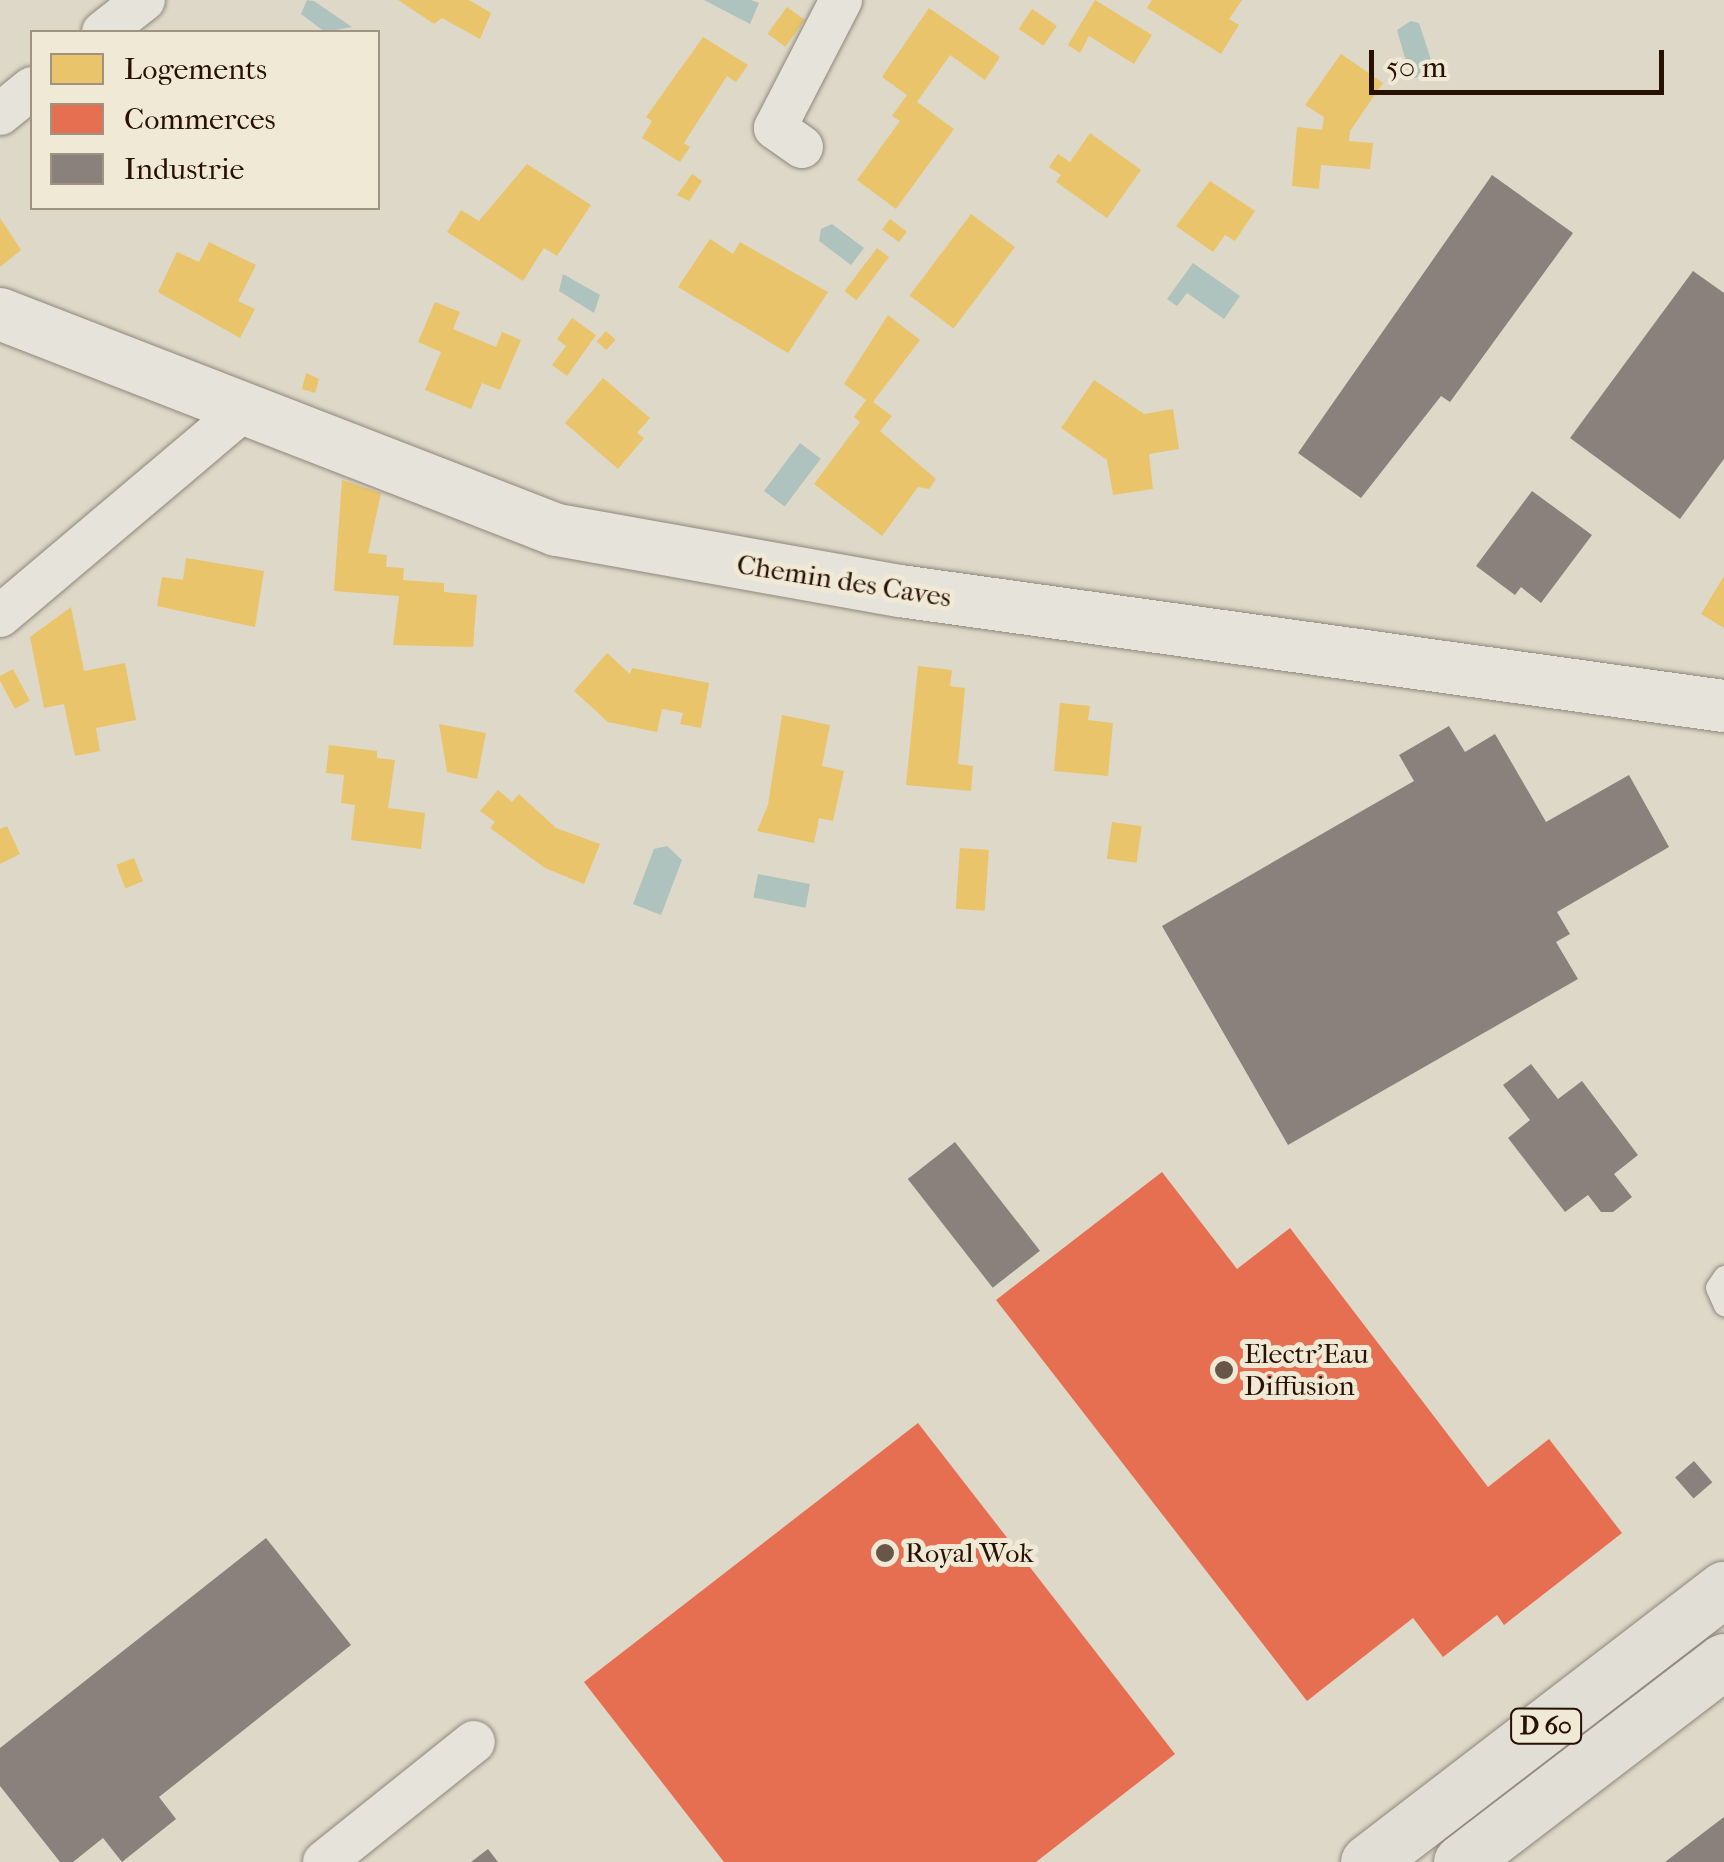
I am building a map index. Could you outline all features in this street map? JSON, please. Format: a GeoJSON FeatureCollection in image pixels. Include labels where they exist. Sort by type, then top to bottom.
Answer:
{"type":"FeatureCollection","features":[{"type":"Feature","properties":{"kind":"main road","name":"D 60"},"geometry":{"type":"LineString","coordinates":[[1368,1862],[1724,1590]]}},
{"type":"Feature","properties":{"kind":"main road","name":"D 60"},"geometry":{"type":"LineString","coordinates":[[1461,1862],[1724,1661]]}},
{"type":"Feature","properties":{"kind":"street"},"geometry":{"type":"LineString","coordinates":[[106,30],[144,0]]}},
{"type":"Feature","properties":{"kind":"street"},"geometry":{"type":"LineString","coordinates":[[802,147],[775,128],[842,0]]}},
{"type":"Feature","properties":{"kind":"street"},"geometry":{"type":"LineString","coordinates":[[0,114],[30,90]]}},
{"type":"Feature","properties":{"kind":"street","name":"Chemin des Caves"},"geometry":{"type":"LineString","coordinates":[[0,314],[496,511],[621,543],[900,591],[1724,706]]}},
{"type":"Feature","properties":{"kind":"street"},"geometry":{"type":"LineString","coordinates":[[0,616],[242,412]]}},
{"type":"Feature","properties":{"kind":"street"},"geometry":{"type":"LineString","coordinates":[[324,1862],[474,1742]]}},
{"type":"Feature","properties":{"kind":"lane"},"geometry":{"type":"LineString","coordinates":[[1724,1276],[1716,1288],[1724,1306]]}},
{"type":"Feature","properties":{"kind":"water"},"geometry":{"type":"Polygon","coordinates":[[[307,0],[314,1],[352,27],[322,30],[301,14],[307,0]]]}},
{"type":"Feature","properties":{"kind":"water"},"geometry":{"type":"Polygon","coordinates":[[[704,0],[751,0],[759,3],[750,24],[704,0]]]}},
{"type":"Feature","properties":{"kind":"water"},"geometry":{"type":"Polygon","coordinates":[[[1411,21],[1419,23],[1435,72],[1411,79],[1397,30],[1411,21]]]}},
{"type":"Feature","properties":{"kind":"water"},"geometry":{"type":"Polygon","coordinates":[[[832,224],[864,248],[851,265],[819,241],[821,229],[832,224]]]}},
{"type":"Feature","properties":{"kind":"water"},"geometry":{"type":"Polygon","coordinates":[[[1193,263],[1240,296],[1224,319],[1187,293],[1177,306],[1167,299],[1193,263]]]}},
{"type":"Feature","properties":{"kind":"water"},"geometry":{"type":"Polygon","coordinates":[[[563,274],[600,295],[594,313],[559,291],[563,274]]]}},
{"type":"Feature","properties":{"kind":"water"},"geometry":{"type":"Polygon","coordinates":[[[800,443],[821,459],[785,507],[764,491],[800,443]]]}},
{"type":"Feature","properties":{"kind":"water"},"geometry":{"type":"Polygon","coordinates":[[[667,846],[682,860],[661,915],[633,904],[654,849],[667,846]]]}},
{"type":"Feature","properties":{"kind":"water"},"geometry":{"type":"Polygon","coordinates":[[[758,874],[810,884],[805,908],[753,898],[758,874]]]}},
{"type":"Feature","properties":{"kind":"building: Logements"},"geometry":{"type":"Polygon","coordinates":[[[398,0],[469,0],[491,13],[480,39],[442,18],[434,24],[398,0]]]}},
{"type":"Feature","properties":{"kind":"building: Logements"},"geometry":{"type":"Polygon","coordinates":[[[1095,0],[1152,35],[1134,64],[1089,36],[1080,53],[1068,45],[1095,0]]]}},
{"type":"Feature","properties":{"kind":"building: Logements"},"geometry":{"type":"Polygon","coordinates":[[[1152,0],[1242,0],[1229,19],[1239,25],[1221,54],[1147,8],[1152,0]]]}},
{"type":"Feature","properties":{"kind":"building: Logements"},"geometry":{"type":"Polygon","coordinates":[[[787,7],[805,20],[785,47],[768,34],[787,7]]]}},
{"type":"Feature","properties":{"kind":"building: Logements"},"geometry":{"type":"Polygon","coordinates":[[[929,8],[1000,57],[985,80],[950,55],[917,102],[954,129],[896,209],[857,180],[900,121],[892,116],[907,95],[882,77],[929,8]]]}},
{"type":"Feature","properties":{"kind":"building: Logements"},"geometry":{"type":"Polygon","coordinates":[[[1032,9],[1057,26],[1043,46],[1019,29],[1032,9]]]}},
{"type":"Feature","properties":{"kind":"building: Logements"},"geometry":{"type":"Polygon","coordinates":[[[703,37],[748,65],[736,82],[727,76],[684,143],[690,147],[680,162],[642,138],[652,121],[646,117],[703,37]]]}},
{"type":"Feature","properties":{"kind":"building: Logements"},"geometry":{"type":"Polygon","coordinates":[[[1341,54],[1383,83],[1350,131],[1349,141],[1373,143],[1370,169],[1321,165],[1319,189],[1292,186],[1297,127],[1322,130],[1324,117],[1305,105],[1341,54]]]}},
{"type":"Feature","properties":{"kind":"building: Logements"},"geometry":{"type":"Polygon","coordinates":[[[1090,133],[1141,170],[1107,218],[1056,182],[1061,175],[1049,167],[1058,154],[1070,162],[1090,133]]]}},
{"type":"Feature","properties":{"kind":"building: Logements"},"geometry":{"type":"Polygon","coordinates":[[[527,164],[591,205],[557,256],[544,248],[523,281],[447,232],[461,210],[479,221],[527,164]]]}},
{"type":"Feature","properties":{"kind":"building: Logements"},"geometry":{"type":"Polygon","coordinates":[[[692,174],[702,181],[689,201],[677,195],[692,174]]]}},
{"type":"Feature","properties":{"kind":"building: Logements"},"geometry":{"type":"Polygon","coordinates":[[[1210,181],[1255,211],[1235,241],[1225,235],[1213,252],[1176,226],[1210,181]]]}},
{"type":"Feature","properties":{"kind":"building: Logements"},"geometry":{"type":"Polygon","coordinates":[[[971,214],[1015,247],[954,329],[910,295],[971,214]]]}},
{"type":"Feature","properties":{"kind":"building: Logements"},"geometry":{"type":"Polygon","coordinates":[[[0,218],[21,250],[0,267],[0,218]]]}},
{"type":"Feature","properties":{"kind":"building: Logements"},"geometry":{"type":"Polygon","coordinates":[[[890,219],[907,232],[899,242],[882,229],[890,219]]]}},
{"type":"Feature","properties":{"kind":"building: Logements"},"geometry":{"type":"Polygon","coordinates":[[[710,239],[733,254],[740,242],[828,292],[788,353],[678,287],[710,239]]]}},
{"type":"Feature","properties":{"kind":"building: Logements"},"geometry":{"type":"Polygon","coordinates":[[[209,242],[256,265],[238,301],[255,309],[240,338],[158,292],[177,252],[199,262],[209,242]]]}},
{"type":"Feature","properties":{"kind":"building: Logements"},"geometry":{"type":"Polygon","coordinates":[[[877,248],[889,257],[856,300],[845,291],[877,248]]]}},
{"type":"Feature","properties":{"kind":"building: Logements"},"geometry":{"type":"Polygon","coordinates":[[[435,302],[460,312],[453,329],[496,347],[502,332],[521,340],[500,390],[482,383],[471,409],[425,390],[441,352],[418,342],[435,302]]]}},
{"type":"Feature","properties":{"kind":"building: Logements"},"geometry":{"type":"Polygon","coordinates":[[[888,315],[920,340],[873,402],[892,416],[880,431],[936,479],[929,489],[918,487],[882,536],[814,484],[860,422],[854,417],[866,400],[844,384],[888,315]]]}},
{"type":"Feature","properties":{"kind":"building: Logements"},"geometry":{"type":"Polygon","coordinates":[[[572,318],[596,335],[567,376],[552,365],[566,346],[557,339],[572,318]]]}},
{"type":"Feature","properties":{"kind":"building: Logements"},"geometry":{"type":"Polygon","coordinates":[[[606,331],[616,340],[606,350],[597,341],[606,331]]]}},
{"type":"Feature","properties":{"kind":"building: Logements"},"geometry":{"type":"Polygon","coordinates":[[[306,373],[319,379],[315,393],[302,389],[306,373]]]}},
{"type":"Feature","properties":{"kind":"building: Logements"},"geometry":{"type":"Polygon","coordinates":[[[603,378],[650,418],[637,433],[644,438],[618,469],[565,423],[603,378]]]}},
{"type":"Feature","properties":{"kind":"building: Logements"},"geometry":{"type":"Polygon","coordinates":[[[1094,380],[1144,414],[1173,409],[1179,449],[1149,454],[1153,489],[1113,495],[1107,460],[1061,428],[1094,380]]]}},
{"type":"Feature","properties":{"kind":"building: Logements"},"geometry":{"type":"Polygon","coordinates":[[[342,480],[381,493],[368,553],[387,555],[386,567],[404,568],[403,580],[444,583],[444,592],[477,595],[473,647],[393,645],[399,596],[334,591],[342,480]]]}},
{"type":"Feature","properties":{"kind":"building: Logements"},"geometry":{"type":"Polygon","coordinates":[[[186,558],[264,571],[255,627],[157,606],[162,577],[183,580],[186,558]]]}},
{"type":"Feature","properties":{"kind":"building: Logements"},"geometry":{"type":"Polygon","coordinates":[[[1724,576],[1724,628],[1701,614],[1724,576]]]}},
{"type":"Feature","properties":{"kind":"building: Logements"},"geometry":{"type":"Polygon","coordinates":[[[71,607],[84,671],[125,663],[136,720],[96,728],[100,751],[75,756],[64,704],[44,708],[30,637],[71,607]]]}},
{"type":"Feature","properties":{"kind":"building: Logements"},"geometry":{"type":"Polygon","coordinates":[[[607,653],[630,674],[632,668],[709,683],[701,728],[680,724],[683,713],[662,709],[657,732],[608,722],[574,691],[607,653]]]}},
{"type":"Feature","properties":{"kind":"building: Logements"},"geometry":{"type":"Polygon","coordinates":[[[918,666],[952,670],[950,686],[965,688],[958,764],[973,766],[971,791],[906,785],[918,666]]]}},
{"type":"Feature","properties":{"kind":"building: Logements"},"geometry":{"type":"Polygon","coordinates":[[[13,669],[30,701],[15,709],[0,681],[0,676],[13,669]]]}},
{"type":"Feature","properties":{"kind":"building: Logements"},"geometry":{"type":"Polygon","coordinates":[[[1060,703],[1090,706],[1088,720],[1113,723],[1108,776],[1054,771],[1060,703]]]}},
{"type":"Feature","properties":{"kind":"building: Logements"},"geometry":{"type":"Polygon","coordinates":[[[782,715],[830,725],[822,766],[844,771],[833,821],[819,818],[814,843],[757,831],[768,805],[782,715]]]}},
{"type":"Feature","properties":{"kind":"building: Logements"},"geometry":{"type":"Polygon","coordinates":[[[439,724],[486,733],[477,779],[447,772],[439,724]]]}},
{"type":"Feature","properties":{"kind":"building: Logements"},"geometry":{"type":"Polygon","coordinates":[[[329,745],[377,751],[377,758],[395,760],[388,808],[425,813],[421,849],[351,840],[355,805],[341,803],[344,775],[326,773],[329,745]]]}},
{"type":"Feature","properties":{"kind":"building: Logements"},"geometry":{"type":"Polygon","coordinates":[[[498,790],[512,802],[519,794],[556,828],[600,844],[584,884],[545,868],[490,828],[495,822],[480,811],[498,790]]]}},
{"type":"Feature","properties":{"kind":"building: Logements"},"geometry":{"type":"Polygon","coordinates":[[[1112,822],[1142,826],[1137,863],[1107,859],[1112,822]]]}},
{"type":"Feature","properties":{"kind":"building: Logements"},"geometry":{"type":"Polygon","coordinates":[[[7,826],[20,854],[0,864],[0,829],[7,826]]]}},
{"type":"Feature","properties":{"kind":"building: Logements"},"geometry":{"type":"Polygon","coordinates":[[[960,848],[989,850],[985,911],[956,909],[960,848]]]}},
{"type":"Feature","properties":{"kind":"building: Logements"},"geometry":{"type":"Polygon","coordinates":[[[134,858],[143,881],[125,888],[116,865],[134,858]]]}},
{"type":"Feature","properties":{"kind":"building: Commerces","name":"Electr'Eau Diffusion"},"geometry":{"type":"Polygon","coordinates":[[[1162,1172],[1237,1269],[1290,1228],[1488,1487],[1549,1439],[1622,1533],[1504,1625],[1497,1615],[1443,1657],[1413,1618],[1307,1701],[996,1300],[1162,1172]]]}},
{"type":"Feature","properties":{"kind":"building: Commerces","name":"Royal Wok"},"geometry":{"type":"Polygon","coordinates":[[[918,1423],[1175,1754],[1036,1862],[724,1862],[584,1682],[918,1423]]]}},
{"type":"Feature","properties":{"kind":"building: Industrie"},"geometry":{"type":"Polygon","coordinates":[[[1492,175],[1573,233],[1450,402],[1441,396],[1361,498],[1298,453],[1492,175]]]}},
{"type":"Feature","properties":{"kind":"building: Industrie"},"geometry":{"type":"Polygon","coordinates":[[[1693,271],[1724,293],[1724,459],[1680,519],[1570,438],[1693,271]]]}},
{"type":"Feature","properties":{"kind":"building: Industrie"},"geometry":{"type":"Polygon","coordinates":[[[1532,491],[1592,535],[1541,603],[1521,587],[1515,595],[1476,566],[1532,491]]]}},
{"type":"Feature","properties":{"kind":"building: Industrie"},"geometry":{"type":"Polygon","coordinates":[[[1449,726],[1465,752],[1495,734],[1546,822],[1629,775],[1669,847],[1557,912],[1570,934],[1556,942],[1578,979],[1288,1145],[1162,926],[1414,781],[1399,755],[1449,726]]]}},
{"type":"Feature","properties":{"kind":"building: Industrie"},"geometry":{"type":"Polygon","coordinates":[[[1531,1064],[1558,1099],[1582,1081],[1638,1155],[1614,1174],[1632,1197],[1613,1212],[1601,1212],[1588,1195],[1565,1212],[1508,1138],[1530,1120],[1503,1085],[1531,1064]]]}},
{"type":"Feature","properties":{"kind":"building: Industrie"},"geometry":{"type":"Polygon","coordinates":[[[955,1142],[1040,1251],[993,1288],[908,1179],[955,1142]]]}},
{"type":"Feature","properties":{"kind":"building: Industrie"},"geometry":{"type":"Polygon","coordinates":[[[1694,1461],[1712,1482],[1694,1499],[1675,1477],[1694,1461]]]}},
{"type":"Feature","properties":{"kind":"building: Industrie"},"geometry":{"type":"Polygon","coordinates":[[[266,1538],[351,1645],[159,1797],[176,1819],[122,1862],[103,1838],[73,1862],[60,1862],[0,1786],[0,1748],[266,1538]]]}},
{"type":"Feature","properties":{"kind":"building: Industrie"},"geometry":{"type":"Polygon","coordinates":[[[1724,1817],[1724,1862],[1665,1862],[1724,1817]]]}},
{"type":"Feature","properties":{"kind":"building: Industrie"},"geometry":{"type":"Polygon","coordinates":[[[488,1849],[498,1862],[471,1862],[488,1849]]]}},
{"type":"Feature","properties":{"kind":"place","name":"Electr'Eau Diffusion"},"geometry":{"type":"Point","coordinates":[1224,1370]}},
{"type":"Feature","properties":{"kind":"place","name":"Royal Wok"},"geometry":{"type":"Point","coordinates":[885,1553]}}]}
